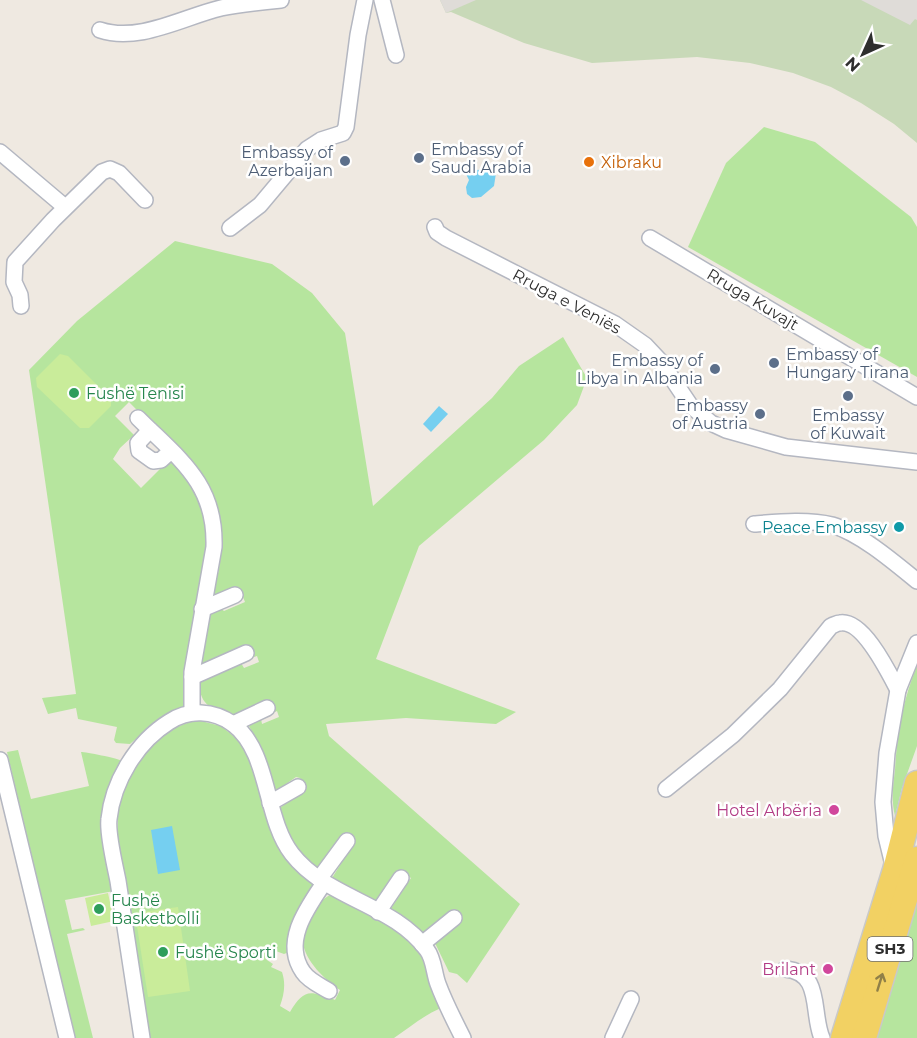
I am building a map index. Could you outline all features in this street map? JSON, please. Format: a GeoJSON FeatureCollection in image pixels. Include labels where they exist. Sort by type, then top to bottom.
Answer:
{"type":"FeatureCollection","features":[{"type":"Feature","properties":{"kind":"main road","name":"SH3"},"geometry":{"type":"LineString","coordinates":[[843,1038],[895,870],[917,783]]}},
{"type":"Feature","properties":{"kind":"main road","name":"SH3"},"geometry":{"type":"LineString","coordinates":[[864,1038],[917,860]]}},
{"type":"Feature","properties":{"kind":"street"},"geometry":{"type":"LineString","coordinates":[[100,30],[112,34],[129,34],[222,8],[281,0]]}},
{"type":"Feature","properties":{"kind":"street"},"geometry":{"type":"LineString","coordinates":[[230,228],[260,205],[307,149],[321,140],[343,133],[346,128],[365,0]]}},
{"type":"Feature","properties":{"kind":"street"},"geometry":{"type":"LineString","coordinates":[[382,0],[396,55]]}},
{"type":"Feature","properties":{"kind":"street"},"geometry":{"type":"LineString","coordinates":[[0,152],[65,207]]}},
{"type":"Feature","properties":{"kind":"street"},"geometry":{"type":"LineString","coordinates":[[21,306],[20,295],[14,282],[15,262],[65,207],[102,172],[110,169],[120,173],[145,200]]}},
{"type":"Feature","properties":{"kind":"street","name":"Rruga e Veniës"},"geometry":{"type":"LineString","coordinates":[[435,227],[437,232],[446,238],[615,324],[645,345],[662,362],[690,405],[711,423],[726,430],[786,447],[917,462]]}},
{"type":"Feature","properties":{"kind":"street","name":"Rruga Kuvajt"},"geometry":{"type":"LineString","coordinates":[[650,238],[917,397]]}},
{"type":"Feature","properties":{"kind":"street"},"geometry":{"type":"LineString","coordinates":[[138,418],[198,482],[212,510],[215,527],[214,547],[192,677],[192,713]]}},
{"type":"Feature","properties":{"kind":"street"},"geometry":{"type":"LineString","coordinates":[[150,430],[138,443],[139,451],[153,461],[161,460],[171,451]]}},
{"type":"Feature","properties":{"kind":"street"},"geometry":{"type":"LineString","coordinates":[[754,524],[833,525],[864,540],[917,581]]}},
{"type":"Feature","properties":{"kind":"street"},"geometry":{"type":"LineString","coordinates":[[202,609],[235,595]]}},
{"type":"Feature","properties":{"kind":"street"},"geometry":{"type":"LineString","coordinates":[[666,789],[733,735],[780,689],[831,626],[841,622],[852,625],[862,633],[886,665],[898,690]]}},
{"type":"Feature","properties":{"kind":"street"},"geometry":{"type":"LineString","coordinates":[[895,870],[886,836],[883,802],[887,753],[898,690],[917,643]]}},
{"type":"Feature","properties":{"kind":"street"},"geometry":{"type":"LineString","coordinates":[[192,677],[246,653]]}},
{"type":"Feature","properties":{"kind":"street"},"geometry":{"type":"LineString","coordinates":[[233,724],[267,708]]}},
{"type":"Feature","properties":{"kind":"street"},"geometry":{"type":"LineString","coordinates":[[142,1038],[108,820],[119,780],[126,766],[158,728],[173,719],[192,713],[210,713],[233,724],[248,741],[260,767],[279,831],[291,853],[305,869],[321,881],[403,927],[429,952],[438,983],[463,1038]]}},
{"type":"Feature","properties":{"kind":"street"},"geometry":{"type":"LineString","coordinates":[[0,760],[65,1037]]}},
{"type":"Feature","properties":{"kind":"street"},"geometry":{"type":"LineString","coordinates":[[270,803],[298,787]]}},
{"type":"Feature","properties":{"kind":"street"},"geometry":{"type":"LineString","coordinates":[[329,992],[310,980],[303,972],[295,950],[295,937],[321,881],[347,841]]}},
{"type":"Feature","properties":{"kind":"street"},"geometry":{"type":"LineString","coordinates":[[378,912],[401,878]]}},
{"type":"Feature","properties":{"kind":"street"},"geometry":{"type":"LineString","coordinates":[[422,944],[454,918]]}},
{"type":"Feature","properties":{"kind":"street"},"geometry":{"type":"LineString","coordinates":[[785,969],[803,974],[808,981],[822,1038]]}},
{"type":"Feature","properties":{"kind":"street"},"geometry":{"type":"LineString","coordinates":[[613,1038],[631,999]]}},
{"type":"Feature","properties":{"kind":"green space"},"geometry":{"type":"Polygon","coordinates":[[[440,0],[917,0],[917,143],[894,124],[861,103],[831,87],[793,73],[750,63],[697,57],[592,63],[524,43],[451,12],[446,13],[440,0]]]}},
{"type":"Feature","properties":{"kind":"green space"},"geometry":{"type":"Polygon","coordinates":[[[764,127],[815,142],[911,217],[917,227],[917,377],[688,247],[726,163],[764,127]]]}},
{"type":"Feature","properties":{"kind":"green space"},"geometry":{"type":"Polygon","coordinates":[[[175,241],[272,264],[312,293],[345,333],[373,506],[492,398],[519,366],[563,337],[587,378],[577,405],[544,440],[419,546],[376,659],[516,712],[496,724],[406,718],[326,724],[329,736],[520,904],[467,983],[457,974],[449,972],[434,941],[451,911],[423,933],[390,910],[411,878],[402,872],[397,872],[375,903],[332,878],[355,841],[342,835],[318,868],[293,842],[280,808],[306,787],[300,778],[296,777],[276,791],[261,750],[248,724],[261,719],[262,724],[279,717],[271,703],[231,717],[212,708],[201,695],[200,680],[241,663],[244,668],[259,662],[250,648],[201,666],[208,613],[218,606],[224,611],[245,602],[243,597],[216,598],[213,596],[222,538],[216,502],[206,482],[129,402],[115,416],[134,435],[120,448],[113,459],[141,488],[165,464],[172,463],[188,479],[201,499],[209,541],[188,652],[186,704],[182,709],[160,718],[130,744],[116,743],[114,740],[117,727],[78,719],[76,708],[48,714],[42,698],[76,694],[29,370],[77,321],[175,241]]]}},
{"type":"Feature","properties":{"kind":"green space","name":"Fushë Tenisi"},"geometry":{"type":"Polygon","coordinates":[[[60,354],[68,356],[111,399],[111,406],[89,428],[80,428],[37,387],[36,378],[60,354]]]}},
{"type":"Feature","properties":{"kind":"green space"},"geometry":{"type":"Polygon","coordinates":[[[917,666],[917,746],[895,816],[893,793],[899,730],[904,704],[917,666]]]}},
{"type":"Feature","properties":{"kind":"green space"},"geometry":{"type":"Polygon","coordinates":[[[197,720],[221,726],[241,742],[312,881],[312,888],[289,952],[284,954],[273,950],[267,960],[273,964],[271,967],[282,972],[284,989],[280,1006],[290,1012],[302,996],[311,993],[335,1000],[340,990],[322,976],[311,963],[303,942],[305,930],[314,911],[332,894],[404,934],[423,956],[441,1008],[394,1038],[150,1038],[118,845],[119,807],[130,771],[149,747],[168,732],[197,720]]]}},
{"type":"Feature","properties":{"kind":"green space"},"geometry":{"type":"Polygon","coordinates":[[[18,750],[31,799],[89,786],[81,752],[122,761],[110,791],[114,891],[65,900],[72,930],[83,928],[85,930],[67,934],[93,1038],[75,1038],[7,752],[18,750]]]}},
{"type":"Feature","properties":{"kind":"green space","name":"Fushë Basketbolli"},"geometry":{"type":"Polygon","coordinates":[[[108,893],[114,921],[91,926],[85,898],[108,893]]]}},
{"type":"Feature","properties":{"kind":"green space"},"geometry":{"type":"Polygon","coordinates":[[[917,898],[917,1038],[877,1038],[917,898]]]}},
{"type":"Feature","properties":{"kind":"green space","name":"Fushë Sporti"},"geometry":{"type":"Polygon","coordinates":[[[178,907],[190,991],[148,997],[135,913],[178,907]]]}},
{"type":"Feature","properties":{"kind":"shaded area"},"geometry":{"type":"Polygon","coordinates":[[[440,0],[476,0],[446,13],[440,0]]]}},
{"type":"Feature","properties":{"kind":"shaded area"},"geometry":{"type":"Polygon","coordinates":[[[861,0],[917,0],[917,20],[915,19],[910,25],[861,0]]]}},
{"type":"Feature","properties":{"kind":"water"},"geometry":{"type":"Polygon","coordinates":[[[470,168],[478,170],[488,168],[496,173],[494,186],[481,197],[472,198],[467,194],[466,187],[469,180],[466,174],[470,168]]]}},
{"type":"Feature","properties":{"kind":"water"},"geometry":{"type":"Polygon","coordinates":[[[439,406],[448,414],[431,432],[423,424],[439,406]]]}},
{"type":"Feature","properties":{"kind":"water"},"geometry":{"type":"Polygon","coordinates":[[[172,826],[180,870],[158,874],[151,830],[172,826]]]}},
{"type":"Feature","properties":{"kind":"place","name":"Embassy of Saudi Arabia"},"geometry":{"type":"Point","coordinates":[419,158]}},
{"type":"Feature","properties":{"kind":"place","name":"Embassy of Azerbaijan"},"geometry":{"type":"Point","coordinates":[345,161]}},
{"type":"Feature","properties":{"kind":"place","name":"Xibraku"},"geometry":{"type":"Point","coordinates":[589,162]}},
{"type":"Feature","properties":{"kind":"place","name":"Embassy of Hungary Tirana"},"geometry":{"type":"Point","coordinates":[774,363]}},
{"type":"Feature","properties":{"kind":"place","name":"Embassy of Libya in Albania"},"geometry":{"type":"Point","coordinates":[715,369]}},
{"type":"Feature","properties":{"kind":"place","name":"Fushë Tenisi"},"geometry":{"type":"Point","coordinates":[74,393]}},
{"type":"Feature","properties":{"kind":"place","name":"Embassy of Kuwait"},"geometry":{"type":"Point","coordinates":[848,396]}},
{"type":"Feature","properties":{"kind":"place","name":"Embassy of Austria"},"geometry":{"type":"Point","coordinates":[760,414]}},
{"type":"Feature","properties":{"kind":"place","name":"Peace Embassy"},"geometry":{"type":"Point","coordinates":[899,527]}},
{"type":"Feature","properties":{"kind":"place","name":"Hotel Arbëria"},"geometry":{"type":"Point","coordinates":[834,810]}},
{"type":"Feature","properties":{"kind":"place","name":"Fushë Basketbolli"},"geometry":{"type":"Point","coordinates":[99,909]}},
{"type":"Feature","properties":{"kind":"place","name":"Fushë Sporti"},"geometry":{"type":"Point","coordinates":[163,952]}},
{"type":"Feature","properties":{"kind":"place","name":"Brilant"},"geometry":{"type":"Point","coordinates":[828,969]}}]}
